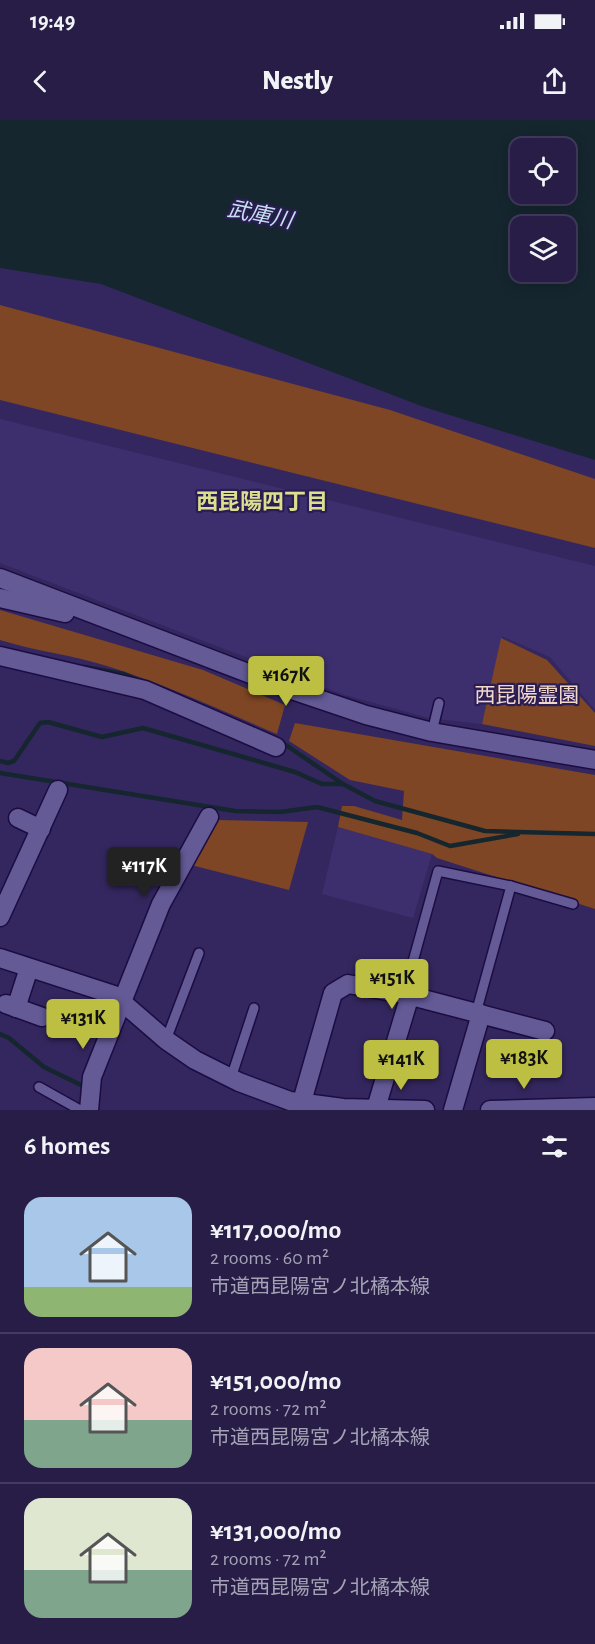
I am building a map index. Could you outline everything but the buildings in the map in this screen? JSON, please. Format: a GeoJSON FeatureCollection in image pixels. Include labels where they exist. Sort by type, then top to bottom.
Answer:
{"type":"FeatureCollection","features":[{"type":"Feature","properties":{"kind":"street"},"geometry":{"type":"LineString","coordinates":[[0,578],[292,690],[366,715],[432,732],[595,760]]}},
{"type":"Feature","properties":{"kind":"street"},"geometry":{"type":"LineString","coordinates":[[0,598],[70,615],[99,616]]}},
{"type":"Feature","properties":{"kind":"street"},"geometry":{"type":"LineString","coordinates":[[0,656],[145,690],[276,747]]}},
{"type":"Feature","properties":{"kind":"street"},"geometry":{"type":"LineString","coordinates":[[0,917],[58,790]]}},
{"type":"Feature","properties":{"kind":"street"},"geometry":{"type":"LineString","coordinates":[[88,1110],[92,1077],[161,904],[209,817]]}},
{"type":"Feature","properties":{"kind":"street"},"geometry":{"type":"LineString","coordinates":[[18,818],[41,829]]}},
{"type":"Feature","properties":{"kind":"street"},"geometry":{"type":"LineString","coordinates":[[0,958],[108,993],[122,1000],[166,1040],[195,1060],[231,1078],[301,1105],[425,1110]]}},
{"type":"Feature","properties":{"kind":"street"},"geometry":{"type":"LineString","coordinates":[[29,968],[10,1006],[42,1017]]}},
{"type":"Feature","properties":{"kind":"street"},"geometry":{"type":"LineString","coordinates":[[301,1105],[333,993],[348,984],[407,994],[545,1031]]}},
{"type":"Feature","properties":{"kind":"street"},"geometry":{"type":"LineString","coordinates":[[376,1108],[407,994]]}},
{"type":"Feature","properties":{"kind":"street"},"geometry":{"type":"LineString","coordinates":[[453,1110],[478,1014]]}},
{"type":"Feature","properties":{"kind":"street"},"geometry":{"type":"LineString","coordinates":[[490,1110],[595,1107]]}},
{"type":"Feature","properties":{"kind":"lane"},"geometry":{"type":"LineString","coordinates":[[432,732],[439,703]]}},
{"type":"Feature","properties":{"kind":"lane"},"geometry":{"type":"LineString","coordinates":[[407,994],[438,871],[511,886],[573,904]]}},
{"type":"Feature","properties":{"kind":"lane"},"geometry":{"type":"LineString","coordinates":[[478,1014],[511,886]]}},
{"type":"Feature","properties":{"kind":"lane"},"geometry":{"type":"LineString","coordinates":[[166,1040],[199,953]]}},
{"type":"Feature","properties":{"kind":"lane"},"geometry":{"type":"LineString","coordinates":[[231,1078],[254,1008]]}},
{"type":"Feature","properties":{"kind":"lane"},"geometry":{"type":"LineString","coordinates":[[39,1087],[80,1110]]}},
{"type":"Feature","properties":{"kind":"shaded area"},"geometry":{"type":"Polygon","coordinates":[[[0,419],[595,566],[595,710],[550,657],[502,636],[482,724],[429,718],[345,695],[0,563],[0,419]]]}},
{"type":"Feature","properties":{"kind":"shaded area"},"geometry":{"type":"Polygon","coordinates":[[[338,827],[432,854],[413,918],[322,894],[338,827]]]}},
{"type":"Feature","properties":{"kind":"green space"},"geometry":{"type":"Polygon","coordinates":[[[0,305],[390,410],[595,479],[595,548],[0,400],[0,305]]]}},
{"type":"Feature","properties":{"kind":"green space"},"geometry":{"type":"Polygon","coordinates":[[[0,610],[203,670],[285,705],[277,734],[129,673],[94,662],[0,640],[0,610]]]}},
{"type":"Feature","properties":{"kind":"green space","name":"西昆陽霊園"},"geometry":{"type":"Polygon","coordinates":[[[501,638],[547,660],[595,713],[595,746],[482,724],[501,638]]]}},
{"type":"Feature","properties":{"kind":"green space"},"geometry":{"type":"Polygon","coordinates":[[[295,723],[595,775],[595,909],[437,858],[432,854],[338,827],[342,806],[354,806],[402,820],[404,791],[350,780],[289,741],[295,723]]]}},
{"type":"Feature","properties":{"kind":"green space"},"geometry":{"type":"Polygon","coordinates":[[[218,820],[308,822],[289,890],[191,865],[201,842],[218,820]]]}},
{"type":"Feature","properties":{"kind":"water","name":"武庫川"},"geometry":{"type":"Polygon","coordinates":[[[0,120],[595,120],[595,460],[424,407],[101,284],[0,268],[0,120]]]}},
{"type":"Feature","properties":{"kind":"waterway"},"geometry":{"type":"LineString","coordinates":[[85,667],[124,674],[138,680]]}},
{"type":"Feature","properties":{"kind":"waterway"},"geometry":{"type":"LineString","coordinates":[[0,761],[8,763],[14,761],[40,723],[48,722],[102,737],[143,728],[295,772],[322,784],[343,784]]}},
{"type":"Feature","properties":{"kind":"waterway"},"geometry":{"type":"LineString","coordinates":[[280,741],[343,784],[375,801],[485,831],[595,834]]}},
{"type":"Feature","properties":{"kind":"waterway"},"geometry":{"type":"LineString","coordinates":[[0,773],[235,811],[280,812],[317,807],[417,833],[450,846],[518,834]]}},
{"type":"Feature","properties":{"kind":"waterway"},"geometry":{"type":"LineString","coordinates":[[0,1034],[9,1038],[44,1067],[85,1087]]}},
{"type":"Feature","properties":{"kind":"district","name":"西昆陽四丁目"},"geometry":{"type":"Point","coordinates":[262,502]}}]}
